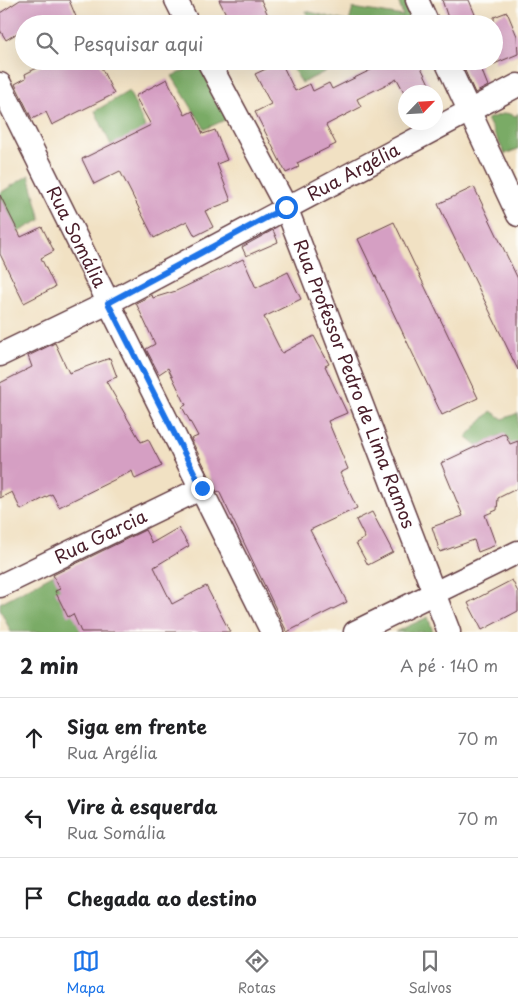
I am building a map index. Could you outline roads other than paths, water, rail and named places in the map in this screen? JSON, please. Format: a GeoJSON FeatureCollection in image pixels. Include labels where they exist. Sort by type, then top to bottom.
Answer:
{"type":"FeatureCollection","features":[{"type":"Feature","properties":{"kind":"street"},"geometry":{"type":"LineString","coordinates":[[176,0],[184,15]]}},
{"type":"Feature","properties":{"kind":"street"},"geometry":{"type":"LineString","coordinates":[[417,0],[424,15]]}},
{"type":"Feature","properties":{"kind":"street","name":"Rua Professor Pedro de Lima Ramos"},"geometry":{"type":"LineString","coordinates":[[213,70],[286,207],[449,632]]}},
{"type":"Feature","properties":{"kind":"street"},"geometry":{"type":"LineString","coordinates":[[450,70],[518,216]]}},
{"type":"Feature","properties":{"kind":"street","name":"Rua Somália"},"geometry":{"type":"LineString","coordinates":[[0,84],[7,116],[108,303],[202,488],[272,632]]}},
{"type":"Feature","properties":{"kind":"street","name":"Rua Argélia"},"geometry":{"type":"LineString","coordinates":[[0,355],[108,303],[518,85]]}},
{"type":"Feature","properties":{"kind":"street","name":"Rua Garcia"},"geometry":{"type":"LineString","coordinates":[[0,586],[202,488]]}},
{"type":"Feature","properties":{"kind":"street"},"geometry":{"type":"LineString","coordinates":[[355,632],[518,552]]}}]}
